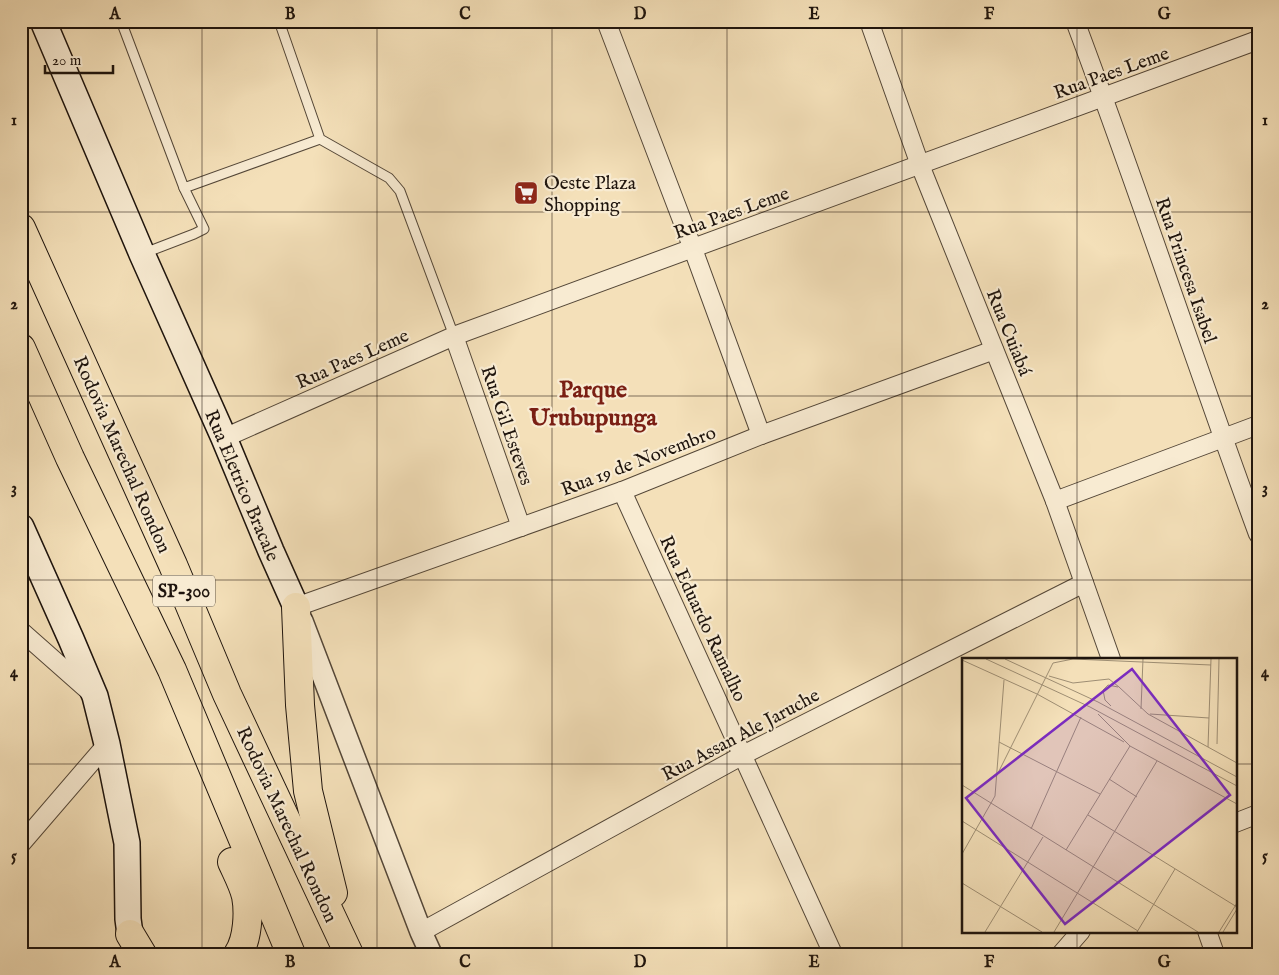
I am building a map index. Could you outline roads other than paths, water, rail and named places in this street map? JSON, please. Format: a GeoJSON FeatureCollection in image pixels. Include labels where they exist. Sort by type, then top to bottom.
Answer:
{"type":"FeatureCollection","features":[{"type":"Feature","properties":{"kind":"highway","name":"Rodovia Marechal Rondon"},"geometry":{"type":"LineString","coordinates":[[21,228],[173,565],[227,694],[347,951]]}},
{"type":"Feature","properties":{"kind":"highway","name":"SP-300"},"geometry":{"type":"LineString","coordinates":[[21,348],[70,458],[172,670],[291,954]]}},
{"type":"Feature","properties":{"kind":"highway"},"geometry":{"type":"LineString","coordinates":[[296,607],[300,705],[308,791],[347,951]]}},
{"type":"Feature","properties":{"kind":"highway"},"geometry":{"type":"LineString","coordinates":[[172,670],[179,727],[246,895],[248,923],[238,954]]}},
{"type":"Feature","properties":{"kind":"main road","name":"Rua Eletrico Bracale"},"geometry":{"type":"LineString","coordinates":[[43,21],[296,607]]}},
{"type":"Feature","properties":{"kind":"main road"},"geometry":{"type":"LineString","coordinates":[[21,527],[94,696],[107,744],[127,843],[128,919],[134,947]]}},
{"type":"Feature","properties":{"kind":"street"},"geometry":{"type":"LineString","coordinates":[[606,21],[693,249],[761,435]]}},
{"type":"Feature","properties":{"kind":"street","name":"Rua Cuiabá"},"geometry":{"type":"LineString","coordinates":[[869,21],[920,165],[1055,501],[1111,658]]}},
{"type":"Feature","properties":{"kind":"street","name":"Rua Princesa Isabel"},"geometry":{"type":"LineString","coordinates":[[1075,21],[1104,97],[1258,534]]}},
{"type":"Feature","properties":{"kind":"street","name":"Rua Paes Leme"},"geometry":{"type":"LineString","coordinates":[[224,438],[454,336],[1258,40]]}},
{"type":"Feature","properties":{"kind":"street","name":"Rua Gil Esteves"},"geometry":{"type":"LineString","coordinates":[[454,336],[521,527]]}},
{"type":"Feature","properties":{"kind":"street","name":"Rua 19 de Novembro"},"geometry":{"type":"LineString","coordinates":[[296,607],[622,491],[761,435],[994,350]]}},
{"type":"Feature","properties":{"kind":"street"},"geometry":{"type":"LineString","coordinates":[[1055,501],[1258,425]]}},
{"type":"Feature","properties":{"kind":"street","name":"Rua Eduardo Ramalho"},"geometry":{"type":"LineString","coordinates":[[622,491],[834,954]]}},
{"type":"Feature","properties":{"kind":"street","name":"Rua Assan Ale Jaruche"},"geometry":{"type":"LineString","coordinates":[[421,932],[743,755],[1084,582]]}},
{"type":"Feature","properties":{"kind":"street","name":"Rua Eletrico Bracale"},"geometry":{"type":"LineString","coordinates":[[296,607],[431,954]]}},
{"type":"Feature","properties":{"kind":"street"},"geometry":{"type":"LineString","coordinates":[[21,632],[94,696]]}},
{"type":"Feature","properties":{"kind":"street"},"geometry":{"type":"LineString","coordinates":[[21,844],[107,744]]}},
{"type":"Feature","properties":{"kind":"street"},"geometry":{"type":"LineString","coordinates":[[1236,823],[1258,814]]}},
{"type":"Feature","properties":{"kind":"street"},"geometry":{"type":"LineString","coordinates":[[1061,954],[1080,932]]}},
{"type":"Feature","properties":{"kind":"street"},"geometry":{"type":"LineString","coordinates":[[1207,932],[1215,954]]}},
{"type":"Feature","properties":{"kind":"lane"},"geometry":{"type":"LineString","coordinates":[[121,21],[184,188],[204,229],[142,254]]}},
{"type":"Feature","properties":{"kind":"lane"},"geometry":{"type":"LineString","coordinates":[[279,21],[320,139],[389,178],[400,191],[454,336]]}},
{"type":"Feature","properties":{"kind":"lane"},"geometry":{"type":"LineString","coordinates":[[184,188],[320,139]]}},
{"type":"Feature","properties":{"kind":"place","name":"Oeste Plaza Shopping"},"geometry":{"type":"Point","coordinates":[526,193]}},
{"type":"Feature","properties":{"kind":"district","name":"Parque Urubupunga"},"geometry":{"type":"Point","coordinates":[593,403]}}]}
